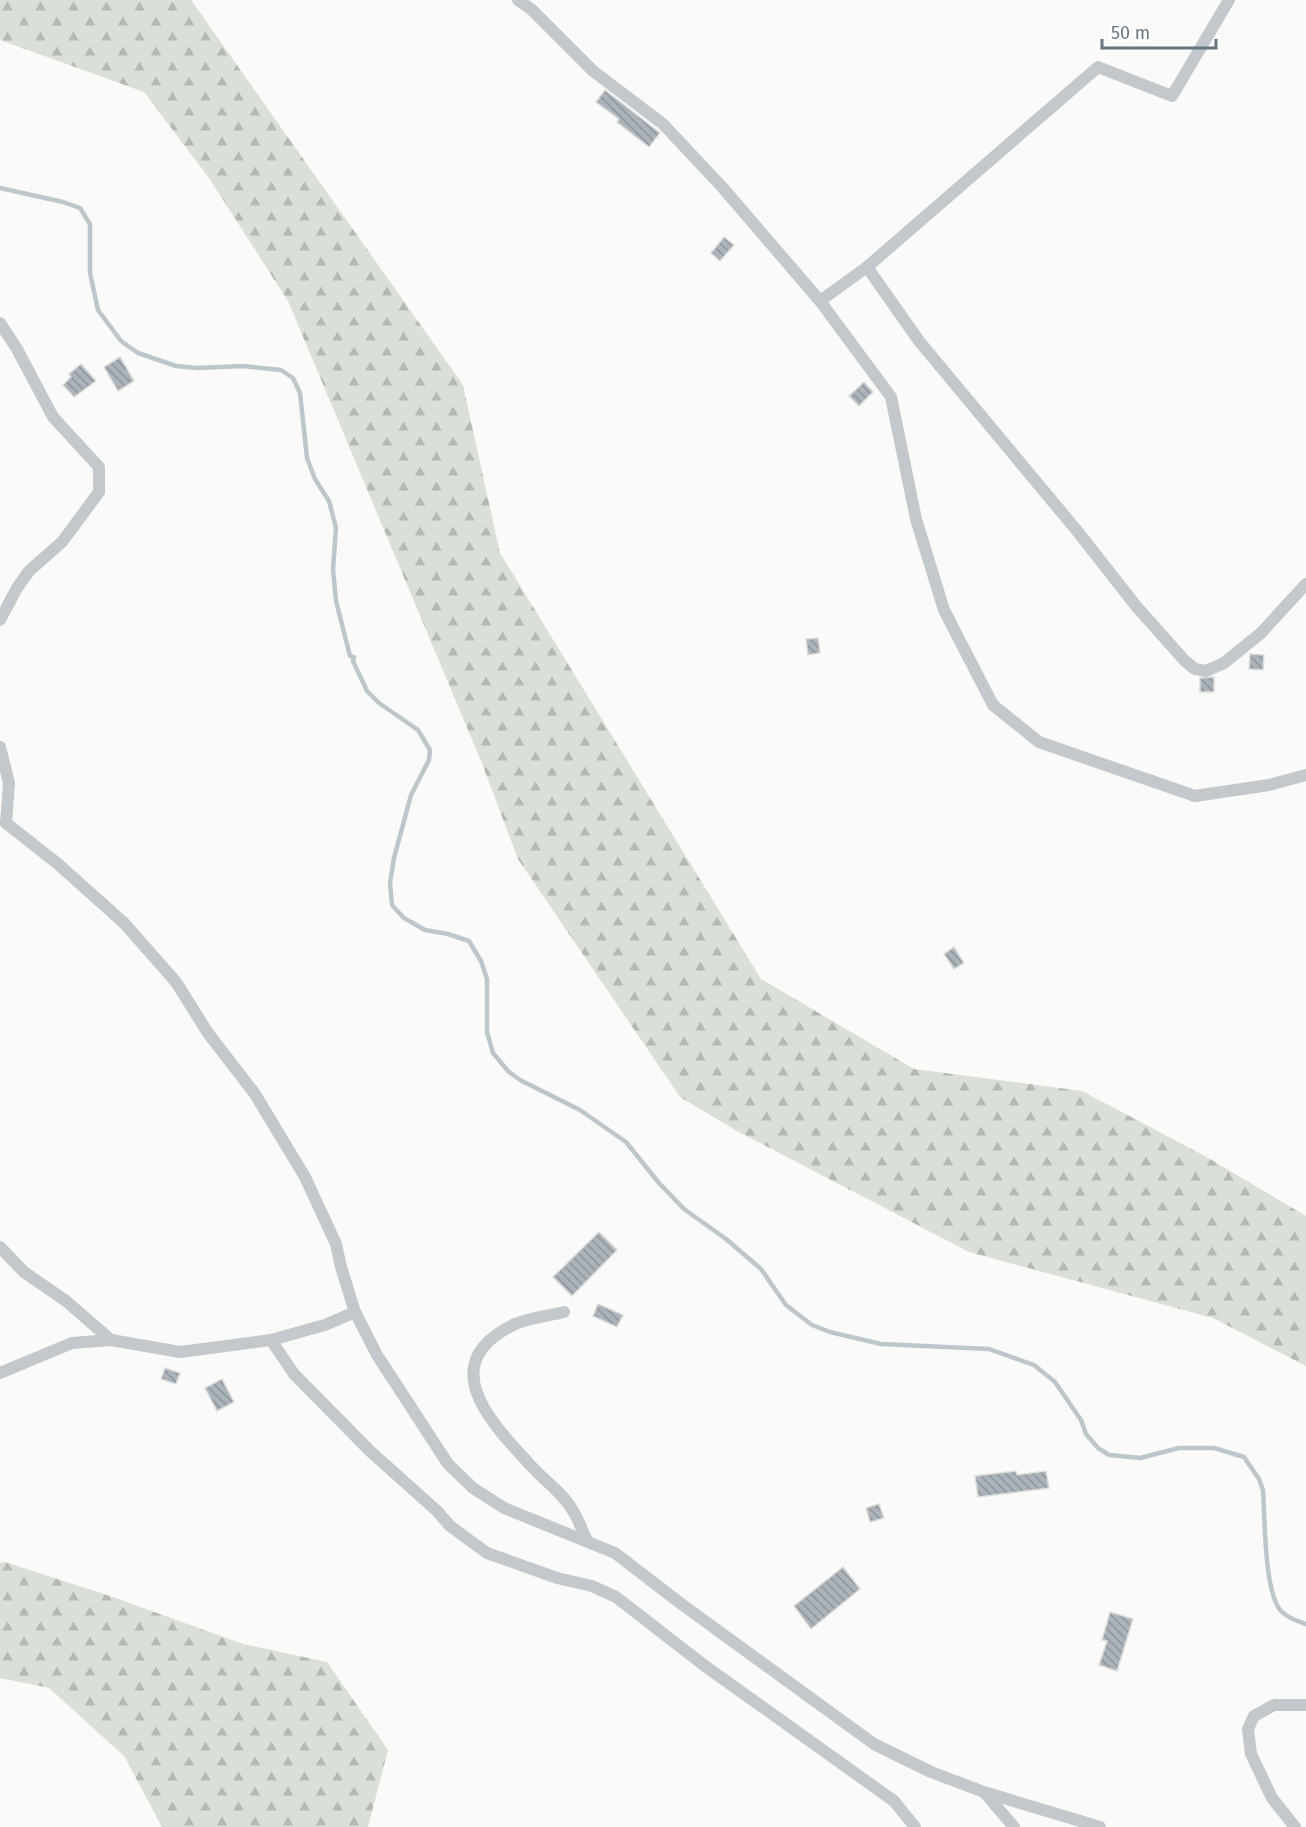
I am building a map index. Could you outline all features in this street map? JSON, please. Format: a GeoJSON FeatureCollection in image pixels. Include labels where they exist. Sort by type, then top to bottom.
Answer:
{"type":"FeatureCollection","features":[{"type":"Feature","properties":{"kind":"street"},"geometry":{"type":"LineString","coordinates":[[518,0],[531,9],[593,71],[663,124],[723,188],[820,301],[891,397],[916,519],[944,610],[993,705],[1039,742],[1195,796],[1252,788],[1306,775]]}},
{"type":"Feature","properties":{"kind":"street"},"geometry":{"type":"LineString","coordinates":[[820,301],[867,267],[1098,67],[1172,96],[1229,0]]}},
{"type":"Feature","properties":{"kind":"street"},"geometry":{"type":"LineString","coordinates":[[867,267],[919,341],[1078,532],[1136,606],[1185,661],[1195,669],[1206,671],[1224,663],[1261,633],[1304,590]]}},
{"type":"Feature","properties":{"kind":"street"},"geometry":{"type":"LineString","coordinates":[[0,323],[17,349],[53,417],[99,467],[99,492],[62,542],[29,571],[0,620]]}},
{"type":"Feature","properties":{"kind":"street"},"geometry":{"type":"LineString","coordinates":[[0,747],[9,783],[3,825],[58,864],[124,923],[176,982],[208,1033],[255,1094],[305,1177],[336,1244],[355,1312],[377,1355],[448,1464],[473,1488],[504,1508],[615,1553],[680,1604],[874,1744],[931,1773],[984,1792],[1100,1827]]}},
{"type":"Feature","properties":{"kind":"street"},"geometry":{"type":"LineString","coordinates":[[0,1247],[24,1272],[66,1300],[111,1340]]}},
{"type":"Feature","properties":{"kind":"street"},"geometry":{"type":"LineString","coordinates":[[0,1373],[72,1343],[111,1340],[180,1352],[271,1340],[325,1325],[355,1312]]}},
{"type":"Feature","properties":{"kind":"street"},"geometry":{"type":"LineString","coordinates":[[564,1312],[516,1324],[487,1342],[478,1354],[472,1377],[486,1413],[503,1436],[573,1510],[587,1540]]}},
{"type":"Feature","properties":{"kind":"street"},"geometry":{"type":"LineString","coordinates":[[271,1340],[294,1374],[450,1526],[487,1553],[557,1578],[592,1586],[616,1597],[705,1666],[894,1801],[915,1827]]}},
{"type":"Feature","properties":{"kind":"street"},"geometry":{"type":"LineString","coordinates":[[1295,1827],[1272,1798],[1251,1754],[1248,1729],[1254,1716],[1274,1705],[1306,1705]]}},
{"type":"Feature","properties":{"kind":"street"},"geometry":{"type":"LineString","coordinates":[[984,1792],[1014,1827]]}},
{"type":"Feature","properties":{"kind":"green space"},"geometry":{"type":"Polygon","coordinates":[[[0,0],[191,0],[463,385],[500,553],[761,979],[914,1069],[1082,1091],[1203,1155],[1306,1216],[1306,1366],[1213,1318],[969,1252],[737,1131],[680,1097],[518,859],[481,761],[288,301],[209,178],[144,92],[0,40],[0,0]]]}},
{"type":"Feature","properties":{"kind":"green space"},"geometry":{"type":"Polygon","coordinates":[[[5,1562],[110,1596],[243,1644],[327,1662],[388,1750],[368,1827],[162,1827],[124,1756],[49,1688],[0,1678],[0,1563],[5,1562]]]}},
{"type":"Feature","properties":{"kind":"building"},"geometry":{"type":"Polygon","coordinates":[[[605,90],[660,133],[649,147],[617,122],[619,119],[596,102],[605,90]]]}},
{"type":"Feature","properties":{"kind":"building"},"geometry":{"type":"Polygon","coordinates":[[[724,237],[734,245],[720,261],[711,253],[724,237]]]}},
{"type":"Feature","properties":{"kind":"building"},"geometry":{"type":"Polygon","coordinates":[[[120,357],[134,381],[118,391],[104,367],[120,357]]]}},
{"type":"Feature","properties":{"kind":"building"},"geometry":{"type":"Polygon","coordinates":[[[81,364],[96,381],[74,397],[63,385],[71,377],[69,374],[81,364]]]}},
{"type":"Feature","properties":{"kind":"building"},"geometry":{"type":"Polygon","coordinates":[[[864,382],[873,392],[859,406],[849,396],[864,382]]]}},
{"type":"Feature","properties":{"kind":"building"},"geometry":{"type":"Polygon","coordinates":[[[818,638],[820,653],[808,655],[806,639],[818,638]]]}},
{"type":"Feature","properties":{"kind":"building"},"geometry":{"type":"Polygon","coordinates":[[[1250,654],[1264,655],[1263,670],[1249,669],[1250,654]]]}},
{"type":"Feature","properties":{"kind":"building"},"geometry":{"type":"Polygon","coordinates":[[[1214,677],[1214,692],[1200,692],[1200,678],[1214,677]]]}},
{"type":"Feature","properties":{"kind":"building"},"geometry":{"type":"Polygon","coordinates":[[[954,947],[964,963],[954,969],[944,954],[954,947]]]}},
{"type":"Feature","properties":{"kind":"building"},"geometry":{"type":"Polygon","coordinates":[[[599,1232],[617,1250],[572,1296],[553,1277],[599,1232]]]}},
{"type":"Feature","properties":{"kind":"building"},"geometry":{"type":"Polygon","coordinates":[[[598,1304],[623,1315],[617,1327],[593,1316],[598,1304]]]}},
{"type":"Feature","properties":{"kind":"building"},"geometry":{"type":"Polygon","coordinates":[[[165,1368],[180,1373],[176,1384],[161,1379],[165,1368]]]}},
{"type":"Feature","properties":{"kind":"building"},"geometry":{"type":"Polygon","coordinates":[[[222,1379],[234,1402],[217,1411],[205,1388],[222,1379]]]}},
{"type":"Feature","properties":{"kind":"building"},"geometry":{"type":"Polygon","coordinates":[[[1016,1471],[1017,1475],[1046,1471],[1049,1488],[978,1497],[975,1476],[1016,1471]]]}},
{"type":"Feature","properties":{"kind":"building"},"geometry":{"type":"Polygon","coordinates":[[[879,1504],[884,1518],[870,1522],[866,1508],[879,1504]]]}},
{"type":"Feature","properties":{"kind":"building"},"geometry":{"type":"Polygon","coordinates":[[[843,1567],[860,1589],[811,1629],[794,1606],[843,1567]]]}},
{"type":"Feature","properties":{"kind":"building"},"geometry":{"type":"Polygon","coordinates":[[[1110,1612],[1133,1619],[1117,1671],[1099,1665],[1107,1641],[1102,1640],[1110,1612]]]}},
{"type":"Feature","properties":{"kind":"waterway"},"geometry":{"type":"LineString","coordinates":[[0,188],[80,208],[90,224],[90,273],[98,310],[121,341],[138,353],[176,366],[197,368],[243,366],[281,370],[293,378],[300,393],[307,458],[315,479],[329,501],[336,528],[333,569],[336,601],[350,656],[354,657],[353,661],[367,691],[379,703],[418,730],[430,750],[429,760],[411,795],[394,858],[390,883],[392,905],[404,918],[425,930],[469,941],[481,961],[487,979],[487,1032],[493,1053],[508,1071],[520,1080],[580,1110],[626,1142],[659,1183],[684,1209],[726,1239],[761,1269],[786,1305],[812,1325],[830,1332],[881,1344],[989,1349],[1034,1365],[1055,1382],[1081,1420],[1086,1434],[1098,1448],[1109,1455],[1140,1458],[1179,1448],[1214,1448],[1244,1457],[1259,1479],[1263,1490],[1268,1572],[1275,1601],[1281,1611],[1306,1624]]}}]}
